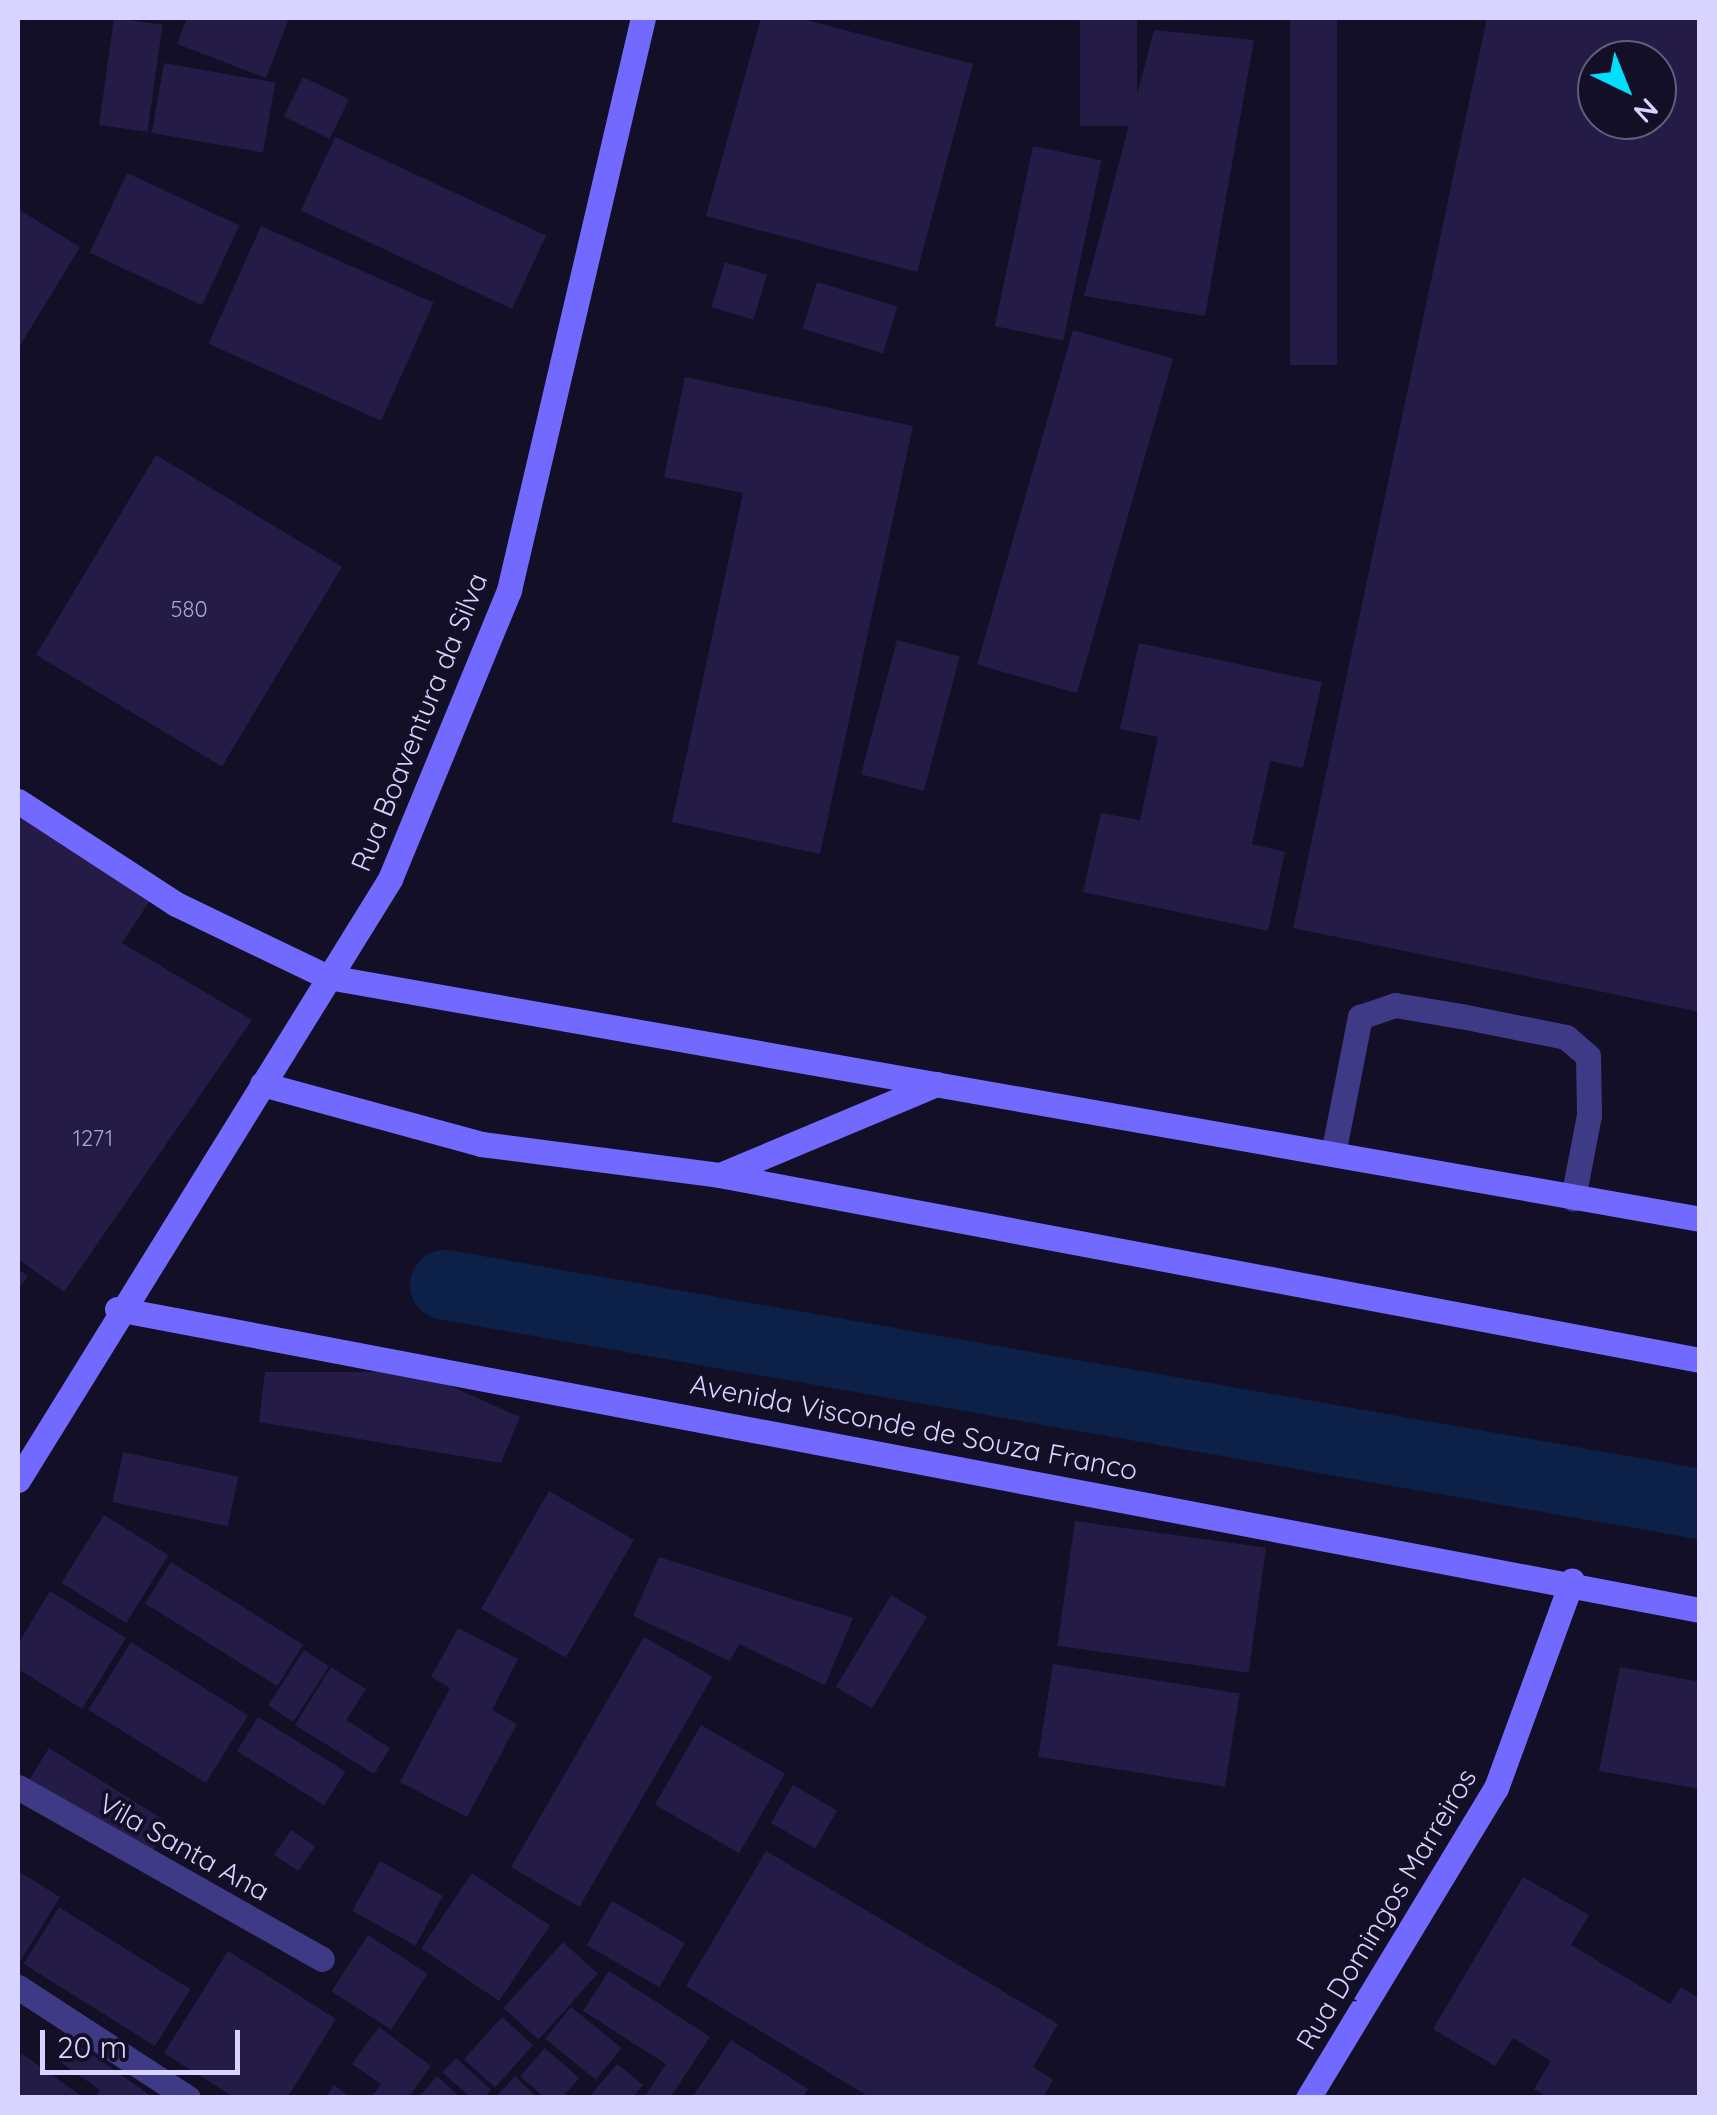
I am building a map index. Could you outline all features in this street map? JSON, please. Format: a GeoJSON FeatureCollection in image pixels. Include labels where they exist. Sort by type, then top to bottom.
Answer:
{"type":"FeatureCollection","features":[{"type":"Feature","properties":{"kind":"main road","name":"Rua Boaventura da Silva"},"geometry":{"type":"LineString","coordinates":[[18,1480],[117,1309],[390,879],[509,590],[643,18]]}},
{"type":"Feature","properties":{"kind":"main road"},"geometry":{"type":"LineString","coordinates":[[18,801],[176,904],[328,977],[1700,1218]]}},
{"type":"Feature","properties":{"kind":"main road"},"geometry":{"type":"LineString","coordinates":[[262,1084],[481,1144],[719,1175],[1700,1360]]}},
{"type":"Feature","properties":{"kind":"main road"},"geometry":{"type":"LineString","coordinates":[[719,1175],[937,1084]]}},
{"type":"Feature","properties":{"kind":"main road","name":"Avenida Visconde de Souza Franco"},"geometry":{"type":"LineString","coordinates":[[117,1309],[1572,1580],[1700,1610]]}},
{"type":"Feature","properties":{"kind":"main road","name":"Rua Domingos Marreiros"},"geometry":{"type":"LineString","coordinates":[[1308,2098],[1496,1788],[1572,1580]]}},
{"type":"Feature","properties":{"kind":"street"},"geometry":{"type":"LineString","coordinates":[[1333,1154],[1360,1017],[1395,1006],[1461,1016],[1566,1037],[1588,1056],[1589,1116],[1573,1198]]}},
{"type":"Feature","properties":{"kind":"street","name":"Vila Santa Ana"},"geometry":{"type":"LineString","coordinates":[[18,1787],[322,1959]]}},
{"type":"Feature","properties":{"kind":"street"},"geometry":{"type":"LineString","coordinates":[[18,1987],[188,2098]]}},
{"type":"Feature","properties":{"kind":"building"},"geometry":{"type":"Polygon","coordinates":[[[114,18],[163,25],[147,132],[99,125],[114,18]]]}},
{"type":"Feature","properties":{"kind":"building"},"geometry":{"type":"Polygon","coordinates":[[[187,18],[289,18],[266,78],[177,44],[187,18]]]}},
{"type":"Feature","properties":{"kind":"building"},"geometry":{"type":"Polygon","coordinates":[[[761,18],[799,18],[973,64],[917,272],[706,216],[761,18]]]}},
{"type":"Feature","properties":{"kind":"building"},"geometry":{"type":"Polygon","coordinates":[[[1080,18],[1137,18],[1137,126],[1080,126],[1080,18]]]}},
{"type":"Feature","properties":{"kind":"building"},"geometry":{"type":"Polygon","coordinates":[[[1290,18],[1337,18],[1337,365],[1290,365],[1290,18]]]}},
{"type":"Feature","properties":{"kind":"building"},"geometry":{"type":"Polygon","coordinates":[[[1487,18],[1700,18],[1700,1012],[1293,928],[1487,18]]]}},
{"type":"Feature","properties":{"kind":"building"},"geometry":{"type":"Polygon","coordinates":[[[1154,30],[1254,40],[1205,316],[1084,296],[1154,30]]]}},
{"type":"Feature","properties":{"kind":"building"},"geometry":{"type":"Polygon","coordinates":[[[164,63],[275,83],[263,153],[152,133],[164,63]]]}},
{"type":"Feature","properties":{"kind":"building"},"geometry":{"type":"Polygon","coordinates":[[[303,77],[349,99],[330,139],[284,117],[303,77]]]}},
{"type":"Feature","properties":{"kind":"building"},"geometry":{"type":"Polygon","coordinates":[[[335,137],[546,235],[512,309],[301,210],[335,137]]]}},
{"type":"Feature","properties":{"kind":"building"},"geometry":{"type":"Polygon","coordinates":[[[1033,146],[1101,161],[1063,341],[995,326],[1033,146]]]}},
{"type":"Feature","properties":{"kind":"building"},"geometry":{"type":"Polygon","coordinates":[[[127,173],[239,225],[202,305],[90,253],[127,173]]]}},
{"type":"Feature","properties":{"kind":"building"},"geometry":{"type":"Polygon","coordinates":[[[18,209],[80,247],[18,349],[18,209]]]}},
{"type":"Feature","properties":{"kind":"building"},"geometry":{"type":"Polygon","coordinates":[[[261,226],[434,303],[381,421],[209,344],[261,226]]]}},
{"type":"Feature","properties":{"kind":"building"},"geometry":{"type":"Polygon","coordinates":[[[725,262],[767,275],[753,320],[711,307],[725,262]]]}},
{"type":"Feature","properties":{"kind":"building"},"geometry":{"type":"Polygon","coordinates":[[[817,282],[897,307],[883,353],[803,329],[817,282]]]}},
{"type":"Feature","properties":{"kind":"building"},"geometry":{"type":"Polygon","coordinates":[[[1073,330],[1173,359],[1077,693],[977,665],[1073,330]]]}},
{"type":"Feature","properties":{"kind":"building"},"geometry":{"type":"Polygon","coordinates":[[[685,377],[913,426],[820,854],[672,822],[743,493],[664,477],[685,377]]]}},
{"type":"Feature","properties":{"kind":"building"},"geometry":{"type":"Polygon","coordinates":[[[156,455],[342,567],[222,766],[36,655],[156,455]]]}},
{"type":"Feature","properties":{"kind":"building"},"geometry":{"type":"Polygon","coordinates":[[[897,640],[960,657],[924,791],[861,774],[897,640]]]}},
{"type":"Feature","properties":{"kind":"building"},"geometry":{"type":"Polygon","coordinates":[[[1139,643],[1322,682],[1303,768],[1270,761],[1252,844],[1285,852],[1268,931],[1083,892],[1101,813],[1140,820],[1158,737],[1120,729],[1139,643]]]}},
{"type":"Feature","properties":{"kind":"building"},"geometry":{"type":"Polygon","coordinates":[[[18,814],[151,899],[122,943],[252,1020],[64,1292],[18,1259],[18,814]]]}},
{"type":"Feature","properties":{"kind":"building"},"geometry":{"type":"Polygon","coordinates":[[[18,1269],[28,1276],[18,1290],[18,1269]]]}},
{"type":"Feature","properties":{"kind":"building"},"geometry":{"type":"Polygon","coordinates":[[[265,1372],[419,1372],[520,1417],[501,1463],[259,1422],[265,1372]]]}},
{"type":"Feature","properties":{"kind":"building"},"geometry":{"type":"Polygon","coordinates":[[[123,1452],[238,1477],[228,1526],[112,1502],[123,1452]]]}},
{"type":"Feature","properties":{"kind":"building"},"geometry":{"type":"Polygon","coordinates":[[[549,1491],[634,1540],[566,1658],[481,1609],[549,1491]]]}},
{"type":"Feature","properties":{"kind":"building"},"geometry":{"type":"Polygon","coordinates":[[[104,1515],[168,1555],[126,1623],[62,1583],[104,1515]]]}},
{"type":"Feature","properties":{"kind":"building"},"geometry":{"type":"Polygon","coordinates":[[[1075,1521],[1266,1548],[1249,1673],[1057,1646],[1075,1521]]]}},
{"type":"Feature","properties":{"kind":"building"},"geometry":{"type":"Polygon","coordinates":[[[659,1557],[853,1618],[825,1685],[739,1644],[730,1661],[633,1616],[659,1557]]]}},
{"type":"Feature","properties":{"kind":"building"},"geometry":{"type":"Polygon","coordinates":[[[171,1562],[303,1645],[277,1686],[145,1604],[171,1562]]]}},
{"type":"Feature","properties":{"kind":"building"},"geometry":{"type":"Polygon","coordinates":[[[50,1591],[126,1638],[82,1709],[18,1669],[18,1644],[50,1591]]]}},
{"type":"Feature","properties":{"kind":"building"},"geometry":{"type":"Polygon","coordinates":[[[891,1595],[927,1617],[872,1708],[836,1687],[891,1595]]]}},
{"type":"Feature","properties":{"kind":"building"},"geometry":{"type":"Polygon","coordinates":[[[458,1628],[518,1659],[492,1710],[517,1724],[467,1817],[400,1782],[450,1688],[431,1677],[458,1628]]]}},
{"type":"Feature","properties":{"kind":"building"},"geometry":{"type":"Polygon","coordinates":[[[644,1637],[712,1676],[579,1907],[511,1867],[644,1637]]]}},
{"type":"Feature","properties":{"kind":"building"},"geometry":{"type":"Polygon","coordinates":[[[131,1642],[248,1715],[206,1783],[89,1710],[131,1642]]]}},
{"type":"Feature","properties":{"kind":"building"},"geometry":{"type":"Polygon","coordinates":[[[304,1650],[329,1666],[293,1722],[268,1705],[304,1650]]]}},
{"type":"Feature","properties":{"kind":"building"},"geometry":{"type":"Polygon","coordinates":[[[1053,1664],[1240,1694],[1225,1786],[1038,1757],[1053,1664]]]}},
{"type":"Feature","properties":{"kind":"building"},"geometry":{"type":"Polygon","coordinates":[[[331,1667],[366,1689],[346,1720],[390,1748],[374,1774],[295,1725],[331,1667]]]}},
{"type":"Feature","properties":{"kind":"building"},"geometry":{"type":"Polygon","coordinates":[[[1620,1667],[1700,1682],[1700,1789],[1599,1771],[1620,1667]]]}},
{"type":"Feature","properties":{"kind":"building"},"geometry":{"type":"Polygon","coordinates":[[[258,1717],[345,1772],[324,1806],[237,1751],[258,1717]]]}},
{"type":"Feature","properties":{"kind":"building"},"geometry":{"type":"Polygon","coordinates":[[[701,1725],[785,1774],[739,1853],[655,1805],[701,1725]]]}},
{"type":"Feature","properties":{"kind":"building"},"geometry":{"type":"Polygon","coordinates":[[[49,1748],[169,1823],[148,1857],[28,1782],[49,1748]]]}},
{"type":"Feature","properties":{"kind":"building"},"geometry":{"type":"Polygon","coordinates":[[[793,1785],[837,1810],[815,1849],[771,1823],[793,1785]]]}},
{"type":"Feature","properties":{"kind":"building"},"geometry":{"type":"Polygon","coordinates":[[[291,1830],[315,1846],[298,1871],[274,1855],[291,1830]]]}},
{"type":"Feature","properties":{"kind":"building"},"geometry":{"type":"Polygon","coordinates":[[[766,1851],[1058,2024],[1033,2067],[1053,2080],[1043,2098],[871,2098],[686,1986],[766,1851]]]}},
{"type":"Feature","properties":{"kind":"building"},"geometry":{"type":"Polygon","coordinates":[[[380,1861],[443,1896],[415,1946],[352,1911],[380,1861]]]}},
{"type":"Feature","properties":{"kind":"building"},"geometry":{"type":"Polygon","coordinates":[[[18,1871],[60,1897],[18,1965],[18,1871]]]}},
{"type":"Feature","properties":{"kind":"building"},"geometry":{"type":"Polygon","coordinates":[[[472,1873],[550,1926],[499,2001],[421,1948],[472,1873]]]}},
{"type":"Feature","properties":{"kind":"building"},"geometry":{"type":"Polygon","coordinates":[[[1523,1877],[1589,1915],[1571,1945],[1670,2004],[1681,1987],[1700,1999],[1700,2098],[1549,2098],[1534,2089],[1551,2061],[1513,2038],[1495,2066],[1433,2029],[1523,1877]]]}},
{"type":"Feature","properties":{"kind":"building"},"geometry":{"type":"Polygon","coordinates":[[[612,1901],[685,1943],[659,1987],[586,1945],[612,1901]]]}},
{"type":"Feature","properties":{"kind":"building"},"geometry":{"type":"Polygon","coordinates":[[[59,1907],[190,1989],[155,2046],[23,1964],[59,1907]]]}},
{"type":"Feature","properties":{"kind":"building"},"geometry":{"type":"Polygon","coordinates":[[[368,1935],[428,1974],[391,2030],[332,1991],[368,1935]]]}},
{"type":"Feature","properties":{"kind":"building"},"geometry":{"type":"Polygon","coordinates":[[[563,1942],[598,1973],[538,2040],[503,2008],[563,1942]]]}},
{"type":"Feature","properties":{"kind":"building"},"geometry":{"type":"Polygon","coordinates":[[[228,1951],[336,2019],[287,2098],[235,2098],[164,2053],[228,1951]]]}},
{"type":"Feature","properties":{"kind":"building"},"geometry":{"type":"Polygon","coordinates":[[[609,1971],[710,2037],[670,2098],[644,2098],[666,2064],[583,2011],[609,1971]]]}},
{"type":"Feature","properties":{"kind":"building"},"geometry":{"type":"Polygon","coordinates":[[[571,2007],[622,2048],[596,2080],[545,2039],[571,2007]]]}},
{"type":"Feature","properties":{"kind":"building"},"geometry":{"type":"Polygon","coordinates":[[[502,2017],[533,2045],[495,2087],[464,2059],[502,2017]]]}},
{"type":"Feature","properties":{"kind":"building"},"geometry":{"type":"Polygon","coordinates":[[[379,2027],[431,2066],[408,2098],[371,2098],[381,2084],[352,2064],[379,2027]]]}},
{"type":"Feature","properties":{"kind":"building"},"geometry":{"type":"Polygon","coordinates":[[[731,2040],[808,2089],[802,2098],[692,2098],[731,2040]]]}},
{"type":"Feature","properties":{"kind":"building"},"geometry":{"type":"Polygon","coordinates":[[[74,2042],[154,2098],[95,2098],[100,2090],[60,2062],[74,2042]]]}},
{"type":"Feature","properties":{"kind":"building"},"geometry":{"type":"Polygon","coordinates":[[[545,2048],[579,2078],[562,2098],[545,2098],[520,2076],[545,2048]]]}},
{"type":"Feature","properties":{"kind":"building"},"geometry":{"type":"Polygon","coordinates":[[[21,2053],[84,2098],[18,2098],[21,2053]]]}},
{"type":"Feature","properties":{"kind":"building"},"geometry":{"type":"Polygon","coordinates":[[[456,2058],[491,2090],[484,2098],[471,2098],[442,2072],[456,2058]]]}},
{"type":"Feature","properties":{"kind":"building"},"geometry":{"type":"Polygon","coordinates":[[[617,2064],[643,2085],[632,2098],[588,2098],[617,2064]]]}},
{"type":"Feature","properties":{"kind":"building"},"geometry":{"type":"Polygon","coordinates":[[[437,2076],[461,2098],[418,2098],[437,2076]]]}},
{"type":"Feature","properties":{"kind":"building"},"geometry":{"type":"Polygon","coordinates":[[[515,2076],[537,2098],[495,2098],[515,2076]]]}},
{"type":"Feature","properties":{"kind":"building"},"geometry":{"type":"Polygon","coordinates":[[[334,2085],[351,2098],[326,2098],[334,2085]]]}},
{"type":"Feature","properties":{"kind":"waterway"},"geometry":{"type":"LineString","coordinates":[[445,1285],[1700,1504]]}}]}
